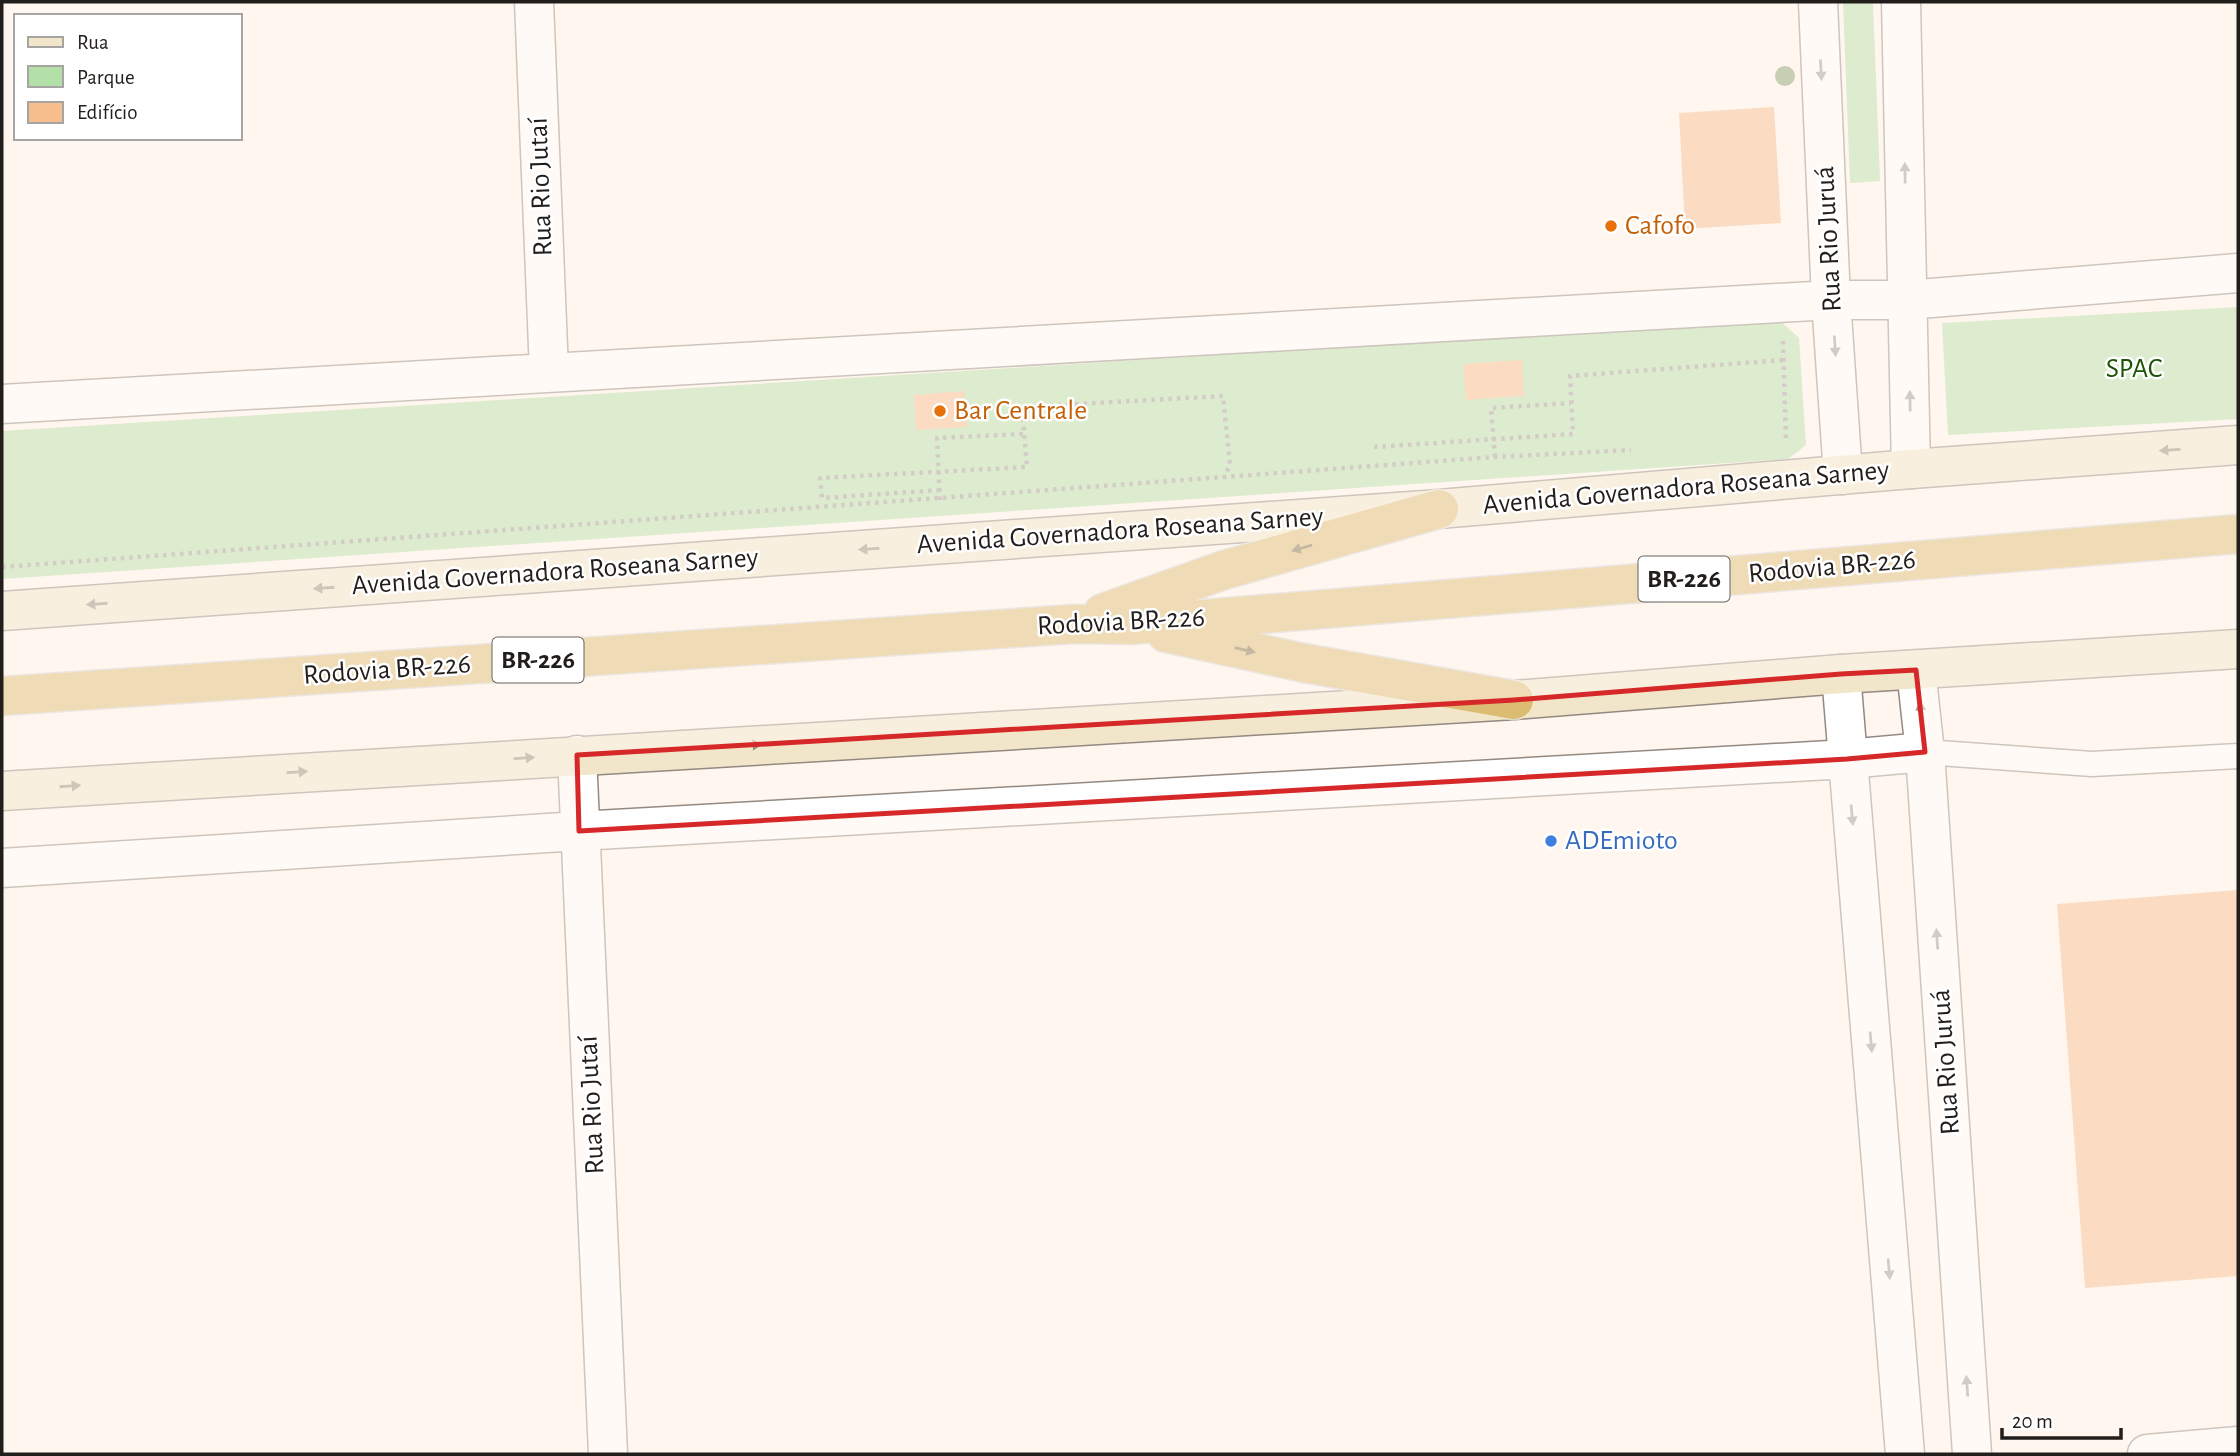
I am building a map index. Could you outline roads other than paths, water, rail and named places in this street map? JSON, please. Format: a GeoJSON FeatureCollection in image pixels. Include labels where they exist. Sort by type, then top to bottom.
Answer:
{"type":"FeatureCollection","features":[{"type":"Feature","properties":{"kind":"highway"},"geometry":{"type":"LineString","coordinates":[[1074,624],[1224,570],[1438,509]]}},
{"type":"Feature","properties":{"kind":"highway","name":"Rodovia BR-226"},"geometry":{"type":"LineString","coordinates":[[2,696],[1074,624],[1130,625],[2238,534]]}},
{"type":"Feature","properties":{"kind":"highway"},"geometry":{"type":"LineString","coordinates":[[1130,625],[1304,663],[1514,700]]}},
{"type":"Feature","properties":{"kind":"main road","name":"Avenida Governadora Roseana Sarney"},"geometry":{"type":"LineString","coordinates":[[2,611],[1438,509],[1911,469],[2238,445]]}},
{"type":"Feature","properties":{"kind":"main road"},"geometry":{"type":"LineString","coordinates":[[2,791],[1514,700],[1841,674],[2238,649]]}},
{"type":"Feature","properties":{"kind":"street","name":"Rua Rio Jutaí"},"geometry":{"type":"LineString","coordinates":[[534,2],[549,372]]}},
{"type":"Feature","properties":{"kind":"street","name":"Rua Rio Juruá"},"geometry":{"type":"LineString","coordinates":[[1818,2],[1831,300],[1843,475]]}},
{"type":"Feature","properties":{"kind":"street"},"geometry":{"type":"LineString","coordinates":[[1901,2],[1911,469]]}},
{"type":"Feature","properties":{"kind":"street"},"geometry":{"type":"LineString","coordinates":[[2,404],[1831,300],[1908,300],[2238,273]]}},
{"type":"Feature","properties":{"kind":"street","name":"Rua Rio Juruá"},"geometry":{"type":"LineString","coordinates":[[1916,670],[1925,752],[1972,1454]]}},
{"type":"Feature","properties":{"kind":"street"},"geometry":{"type":"LineString","coordinates":[[1841,674],[1905,1454]]}},
{"type":"Feature","properties":{"kind":"street"},"geometry":{"type":"LineString","coordinates":[[2,868],[579,831],[1847,759],[1925,752]]}},
{"type":"Feature","properties":{"kind":"street","name":"Rua Rio Jutaí"},"geometry":{"type":"LineString","coordinates":[[577,755],[608,1454]]}},
{"type":"Feature","properties":{"kind":"street"},"geometry":{"type":"LineString","coordinates":[[2147,1454],[2238,1446]]}},
{"type":"Feature","properties":{"kind":"lane"},"geometry":{"type":"LineString","coordinates":[[1925,752],[2092,764],[2238,756]]}},
{"type":"Feature","properties":{"kind":"place","name":"Cafofo"},"geometry":{"type":"Point","coordinates":[1611,226]}},
{"type":"Feature","properties":{"kind":"place","name":"Bar Centrale"},"geometry":{"type":"Point","coordinates":[940,411]}},
{"type":"Feature","properties":{"kind":"place","name":"ADEmioto"},"geometry":{"type":"Point","coordinates":[1551,841]}},
{"type":"Feature","properties":{"kind":"park label","name":"SPAC"},"geometry":{"type":"Point","coordinates":[2134,369]}}]}
